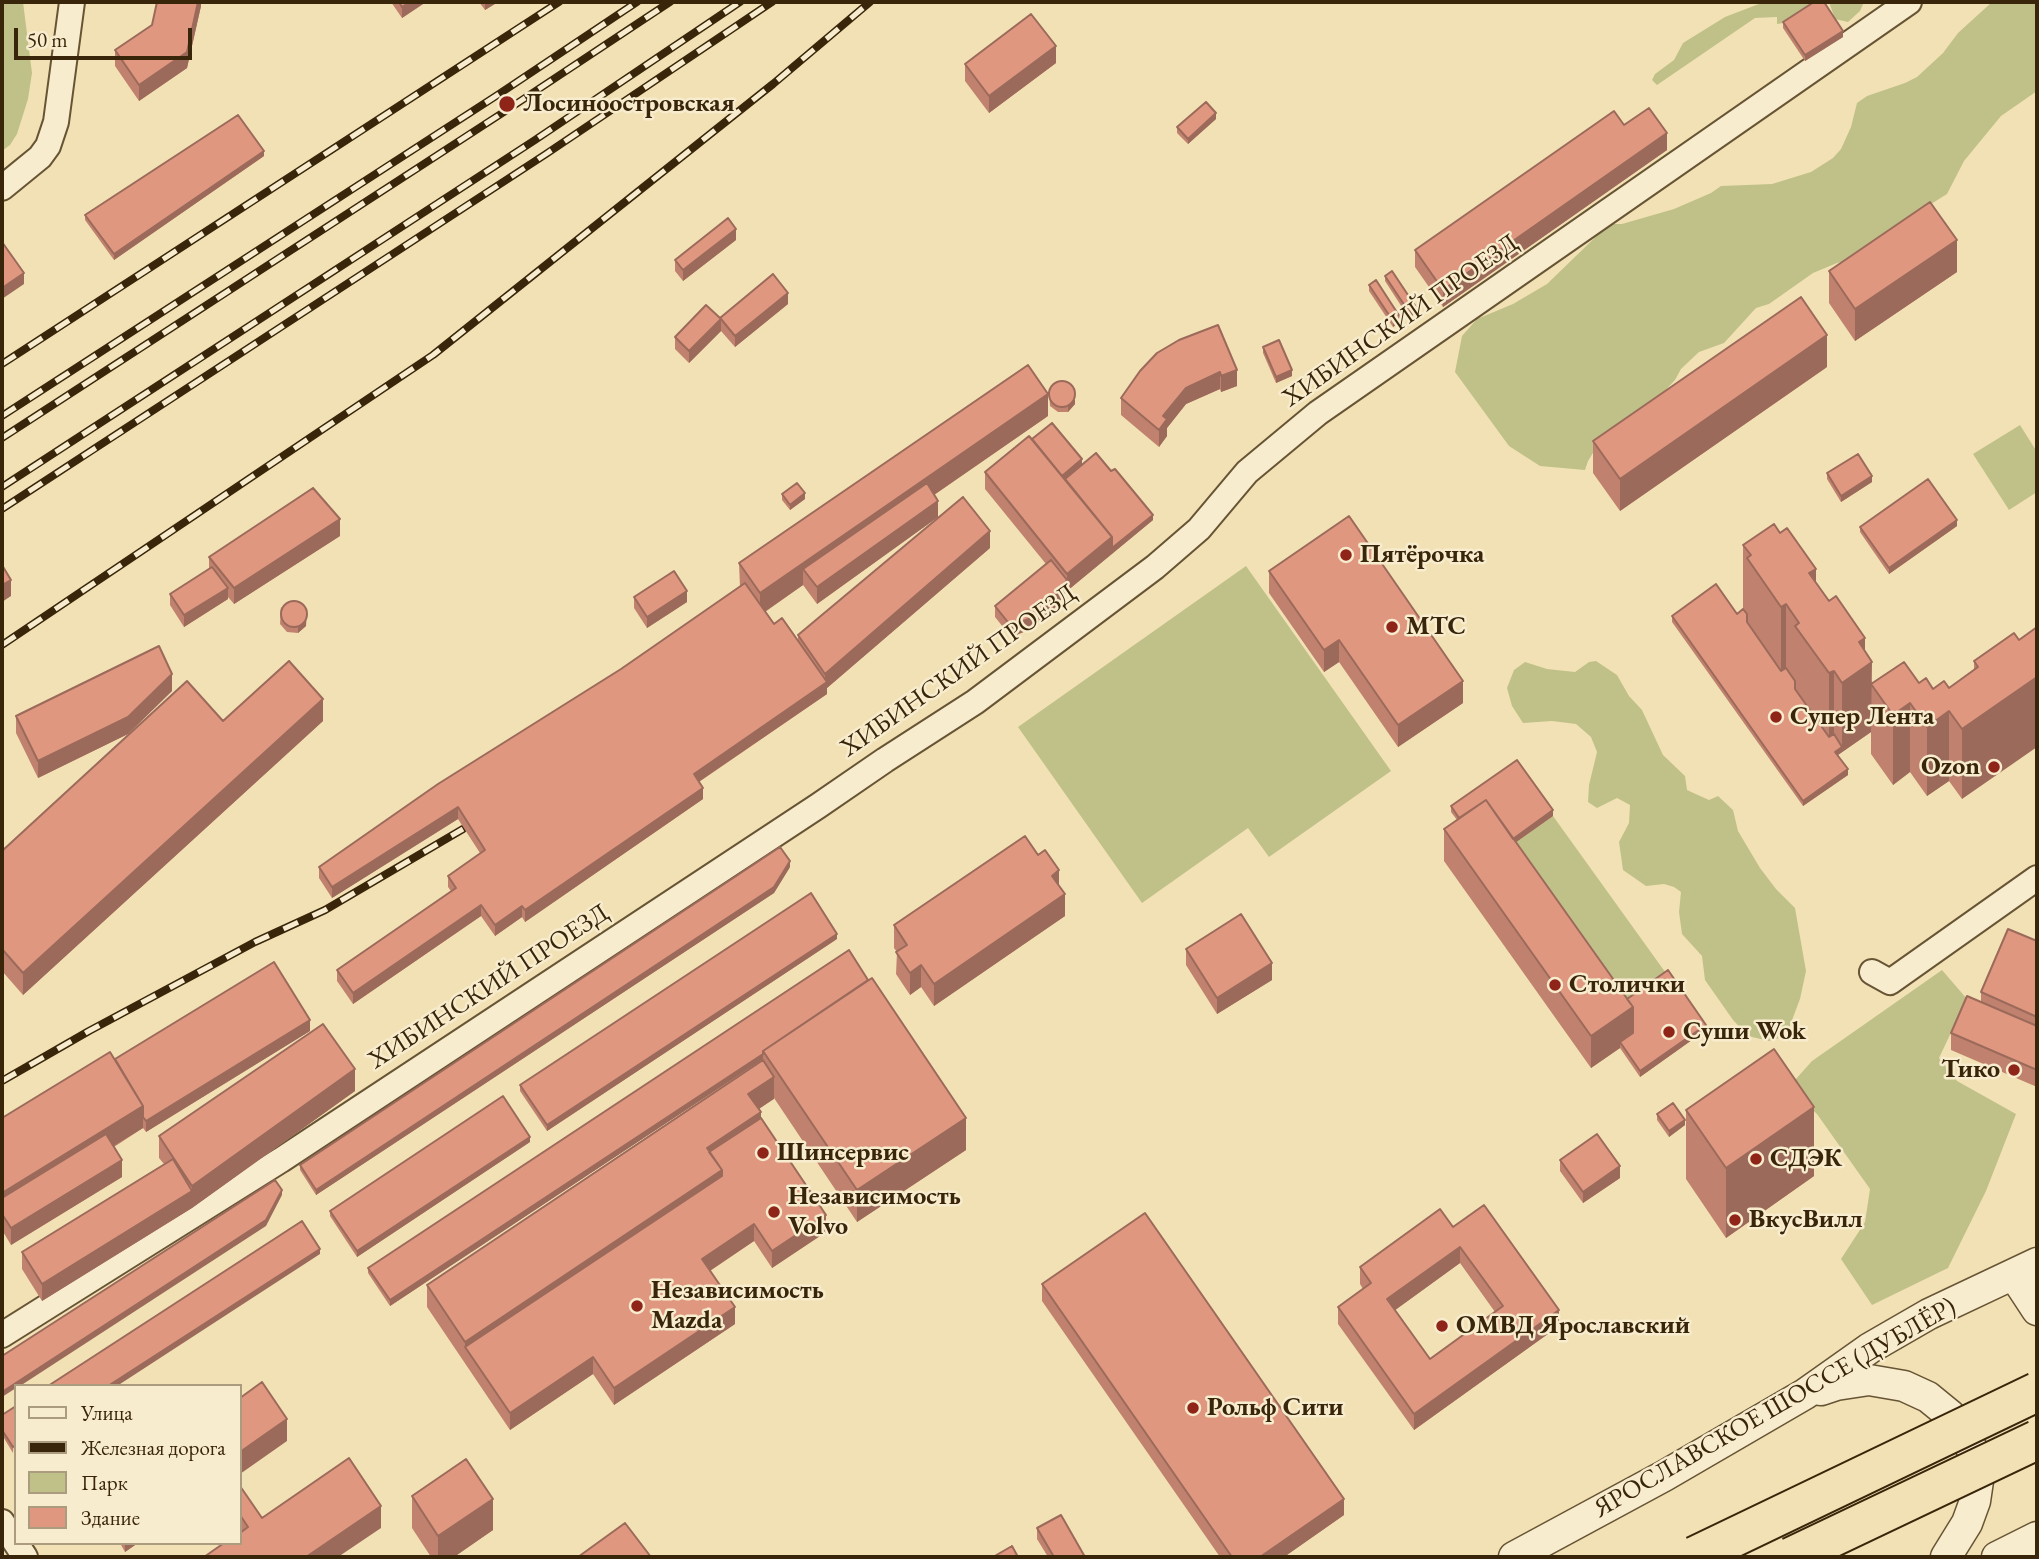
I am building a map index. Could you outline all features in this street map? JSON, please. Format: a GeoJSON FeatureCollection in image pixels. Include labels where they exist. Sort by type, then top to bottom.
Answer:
{"type":"FeatureCollection","features":[{"type":"Feature","properties":{"kind":"main road"},"geometry":{"type":"LineString","coordinates":[[1695,1556],[2037,1392]]}},
{"type":"Feature","properties":{"kind":"main road"},"geometry":{"type":"LineString","coordinates":[[1791,1557],[2037,1440]]}},
{"type":"Feature","properties":{"kind":"street"},"geometry":{"type":"LineString","coordinates":[[2,188],[40,158],[48,146],[56,121],[72,2]]}},
{"type":"Feature","properties":{"kind":"street","name":"ХИБИНСКИЙ ПРОЕЗД"},"geometry":{"type":"LineString","coordinates":[[2,1335],[281,1160],[975,702],[1155,567],[1199,528],[1247,472],[1318,413],[1909,2]]}},
{"type":"Feature","properties":{"kind":"street"},"geometry":{"type":"LineString","coordinates":[[1872,972],[1890,982],[2037,878]]}},
{"type":"Feature","properties":{"kind":"street"},"geometry":{"type":"LineString","coordinates":[[2025,1269],[2037,1310]]}},
{"type":"Feature","properties":{"kind":"street","name":"ЯРОСЛАВСКОЕ ШОССЕ (ДУБЛЁР)"},"geometry":{"type":"LineString","coordinates":[[1514,1557],[1664,1476],[1805,1394],[1870,1348],[1917,1321],[2025,1269]]}},
{"type":"Feature","properties":{"kind":"street"},"geometry":{"type":"LineString","coordinates":[[1805,1394],[1836,1385],[1869,1380],[1904,1385],[1928,1397],[1950,1415],[1972,1449],[1979,1474],[1975,1501],[1967,1523],[1945,1557]]}},
{"type":"Feature","properties":{"kind":"street"},"geometry":{"type":"LineString","coordinates":[[2,1522],[14,1540]]}},
{"type":"Feature","properties":{"kind":"street"},"geometry":{"type":"LineString","coordinates":[[1997,1557],[2037,1537]]}},
{"type":"Feature","properties":{"kind":"green space"},"geometry":{"type":"Polygon","coordinates":[[[2,2],[23,2],[32,73],[28,99],[17,134],[2,151],[2,2]]]}},
{"type":"Feature","properties":{"kind":"green space"},"geometry":{"type":"Polygon","coordinates":[[[1764,2],[1815,2],[1784,23],[1777,24],[1777,17],[1755,18],[1657,85],[1652,80],[1655,74],[1674,60],[1683,43],[1725,17],[1764,2]]]}},
{"type":"Feature","properties":{"kind":"green space"},"geometry":{"type":"Polygon","coordinates":[[[1829,2],[1864,2],[1860,11],[1848,22],[1835,19],[1829,2]]]}},
{"type":"Feature","properties":{"kind":"green space"},"geometry":{"type":"Polygon","coordinates":[[[1992,2],[2037,2],[2037,91],[2001,116],[1964,161],[1947,194],[1848,261],[1813,273],[1769,304],[1756,308],[1724,343],[1699,352],[1681,369],[1675,380],[1658,398],[1601,440],[1585,470],[1540,466],[1509,446],[1455,372],[1462,336],[1477,319],[1513,304],[1547,284],[1609,224],[1622,224],[1674,209],[1721,186],[1772,184],[1811,172],[1833,158],[1841,149],[1851,127],[1857,103],[1867,96],[1917,77],[1943,53],[1958,33],[1992,2]]]}},
{"type":"Feature","properties":{"kind":"green space"},"geometry":{"type":"Polygon","coordinates":[[[2020,425],[2037,452],[2037,492],[2009,510],[1973,454],[2020,425]]]}},
{"type":"Feature","properties":{"kind":"green space"},"geometry":{"type":"Polygon","coordinates":[[[1246,566],[1391,771],[1269,857],[1248,828],[1142,903],[1018,727],[1246,566]]]}},
{"type":"Feature","properties":{"kind":"green space"},"geometry":{"type":"Polygon","coordinates":[[[1596,661],[1617,675],[1629,696],[1642,710],[1663,755],[1685,776],[1687,790],[1709,800],[1718,796],[1733,810],[1738,831],[1760,868],[1795,908],[1806,971],[1800,999],[1786,1036],[1769,1041],[1748,1036],[1733,1020],[1705,980],[1702,956],[1682,934],[1679,912],[1681,892],[1664,884],[1646,886],[1623,870],[1619,842],[1629,823],[1630,805],[1617,798],[1597,808],[1588,802],[1597,752],[1591,737],[1576,724],[1552,721],[1523,723],[1512,706],[1507,688],[1514,670],[1525,662],[1547,669],[1575,672],[1589,662],[1596,661]]]}},
{"type":"Feature","properties":{"kind":"green space"},"geometry":{"type":"Polygon","coordinates":[[[1553,816],[1668,976],[1615,1013],[1501,853],[1553,816]]]}},
{"type":"Feature","properties":{"kind":"green space"},"geometry":{"type":"Polygon","coordinates":[[[1942,970],[1967,999],[1939,1058],[1957,1081],[2016,1114],[1986,1191],[1948,1268],[1872,1305],[1841,1259],[1865,1222],[1870,1189],[1817,1114],[1799,1097],[1795,1080],[1812,1061],[1942,970]]]}},
{"type":"Feature","properties":{"kind":"building"},"geometry":{"type":"Polygon","coordinates":[[[157,2],[198,2],[187,52],[139,85],[115,50],[152,25],[157,2]]]}},
{"type":"Feature","properties":{"kind":"building"},"geometry":{"type":"Polygon","coordinates":[[[1814,2],[1824,2],[1843,31],[1805,55],[1783,22],[1814,2]]]}},
{"type":"Feature","properties":{"kind":"building"},"geometry":{"type":"Polygon","coordinates":[[[1031,14],[1056,46],[989,96],[965,64],[1031,14]]]}},
{"type":"Feature","properties":{"kind":"building"},"geometry":{"type":"Polygon","coordinates":[[[1206,102],[1216,113],[1188,139],[1177,127],[1206,102]]]}},
{"type":"Feature","properties":{"kind":"building"},"geometry":{"type":"Polygon","coordinates":[[[1649,108],[1667,133],[1443,290],[1415,250],[1614,111],[1624,125],[1649,108]]]}},
{"type":"Feature","properties":{"kind":"building"},"geometry":{"type":"Polygon","coordinates":[[[238,115],[264,151],[114,254],[85,215],[238,115]]]}},
{"type":"Feature","properties":{"kind":"building"},"geometry":{"type":"Polygon","coordinates":[[[1930,202],[1957,240],[1855,309],[1829,271],[1930,202]]]}},
{"type":"Feature","properties":{"kind":"building"},"geometry":{"type":"Polygon","coordinates":[[[728,218],[736,229],[683,270],[675,260],[728,218]]]}},
{"type":"Feature","properties":{"kind":"building"},"geometry":{"type":"Polygon","coordinates":[[[2,242],[24,273],[2,288],[2,242]]]}},
{"type":"Feature","properties":{"kind":"building"},"geometry":{"type":"Polygon","coordinates":[[[1392,271],[1416,307],[1409,312],[1385,276],[1392,271]]]}},
{"type":"Feature","properties":{"kind":"building"},"geometry":{"type":"Polygon","coordinates":[[[773,274],[788,293],[735,336],[721,319],[689,351],[675,337],[706,305],[720,318],[773,274]]]}},
{"type":"Feature","properties":{"kind":"building"},"geometry":{"type":"Polygon","coordinates":[[[1376,280],[1400,317],[1393,321],[1369,285],[1376,280]]]}},
{"type":"Feature","properties":{"kind":"building"},"geometry":{"type":"Polygon","coordinates":[[[1801,297],[1827,335],[1620,479],[1593,441],[1801,297]]]}},
{"type":"Feature","properties":{"kind":"building"},"geometry":{"type":"Polygon","coordinates":[[[1218,325],[1237,370],[1221,376],[1220,372],[1186,388],[1163,416],[1167,419],[1159,430],[1121,398],[1157,353],[1179,340],[1218,325]]]}},
{"type":"Feature","properties":{"kind":"building"},"geometry":{"type":"Polygon","coordinates":[[[1279,340],[1292,370],[1276,377],[1263,347],[1279,340]]]}},
{"type":"Feature","properties":{"kind":"building"},"geometry":{"type":"Polygon","coordinates":[[[1028,365],[1048,394],[760,593],[739,563],[1028,365]]]}},
{"type":"Feature","properties":{"kind":"building"},"geometry":{"type":"Polygon","coordinates":[[[1062,381],[1071,385],[1075,394],[1071,403],[1062,407],[1053,403],[1049,394],[1053,385],[1062,381]]]}},
{"type":"Feature","properties":{"kind":"building"},"geometry":{"type":"Polygon","coordinates":[[[1052,423],[1082,459],[1062,476],[1032,439],[1052,423]]]}},
{"type":"Feature","properties":{"kind":"building"},"geometry":{"type":"Polygon","coordinates":[[[1029,436],[1112,537],[1067,574],[985,472],[1029,436]]]}},
{"type":"Feature","properties":{"kind":"building"},"geometry":{"type":"Polygon","coordinates":[[[1096,453],[1111,471],[1115,469],[1153,515],[1112,548],[1112,537],[1065,479],[1096,453]]]}},
{"type":"Feature","properties":{"kind":"building"},"geometry":{"type":"Polygon","coordinates":[[[1858,454],[1872,476],[1841,496],[1827,473],[1858,454]]]}},
{"type":"Feature","properties":{"kind":"building"},"geometry":{"type":"Polygon","coordinates":[[[1928,479],[1957,520],[1889,568],[1860,527],[1928,479]]]}},
{"type":"Feature","properties":{"kind":"building"},"geometry":{"type":"Polygon","coordinates":[[[797,483],[805,493],[790,505],[782,494],[797,483]]]}},
{"type":"Feature","properties":{"kind":"building"},"geometry":{"type":"Polygon","coordinates":[[[927,483],[938,501],[817,587],[803,569],[927,483]]]}},
{"type":"Feature","properties":{"kind":"building"},"geometry":{"type":"Polygon","coordinates":[[[313,488],[340,519],[234,588],[209,557],[313,488]]]}},
{"type":"Feature","properties":{"kind":"building"},"geometry":{"type":"Polygon","coordinates":[[[963,497],[990,531],[825,674],[798,635],[963,497]]]}},
{"type":"Feature","properties":{"kind":"building"},"geometry":{"type":"Polygon","coordinates":[[[1349,516],[1463,681],[1398,725],[1339,640],[1324,650],[1269,571],[1349,516]]]}},
{"type":"Feature","properties":{"kind":"building"},"geometry":{"type":"Polygon","coordinates":[[[1774,524],[1780,533],[1787,528],[1816,569],[1809,573],[1829,601],[1836,596],[1865,638],[1859,642],[1872,662],[1842,683],[1834,671],[1829,673],[1795,626],[1799,623],[1786,604],[1781,607],[1747,558],[1751,555],[1743,545],[1774,524]]]}},
{"type":"Feature","properties":{"kind":"building"},"geometry":{"type":"Polygon","coordinates":[[[1051,560],[1067,580],[1054,597],[1031,618],[1011,626],[995,606],[1051,560]]]}},
{"type":"Feature","properties":{"kind":"building"},"geometry":{"type":"Polygon","coordinates":[[[2,565],[11,580],[2,585],[2,565]]]}},
{"type":"Feature","properties":{"kind":"building"},"geometry":{"type":"Polygon","coordinates":[[[212,567],[228,588],[184,615],[170,594],[212,567]]]}},
{"type":"Feature","properties":{"kind":"building"},"geometry":{"type":"Polygon","coordinates":[[[674,571],[687,591],[647,617],[634,597],[674,571]]]}},
{"type":"Feature","properties":{"kind":"building"},"geometry":{"type":"Polygon","coordinates":[[[745,583],[774,624],[782,618],[827,682],[694,774],[703,788],[525,910],[522,906],[495,925],[481,905],[353,993],[337,970],[456,888],[448,876],[485,850],[458,807],[332,887],[319,867],[438,784],[621,669],[745,583]]]}},
{"type":"Feature","properties":{"kind":"building","name":"Супер Лента"},"geometry":{"type":"Polygon","coordinates":[[[1716,584],[1737,614],[1743,609],[1747,614],[1747,622],[1781,671],[1786,668],[1795,681],[1795,689],[1829,737],[1834,734],[1842,747],[1835,752],[1848,769],[1803,801],[1672,616],[1716,584]]]}},
{"type":"Feature","properties":{"kind":"building"},"geometry":{"type":"Polygon","coordinates":[[[294,601],[303,605],[307,614],[303,623],[294,627],[285,623],[281,614],[285,605],[294,601]]]}},
{"type":"Feature","properties":{"kind":"building"},"geometry":{"type":"Polygon","coordinates":[[[2037,627],[2037,677],[1962,729],[1949,711],[1927,727],[1910,703],[1893,715],[1871,684],[1904,662],[1919,683],[1926,678],[1933,689],[1944,681],[1949,688],[1978,667],[1974,661],[2014,633],[2019,640],[2037,627]]]}},
{"type":"Feature","properties":{"kind":"building"},"geometry":{"type":"Polygon","coordinates":[[[159,646],[172,674],[128,717],[38,761],[16,716],[159,646]]]}},
{"type":"Feature","properties":{"kind":"building"},"geometry":{"type":"Polygon","coordinates":[[[289,661],[323,699],[23,973],[2,949],[2,851],[187,681],[223,721],[289,661]]]}},
{"type":"Feature","properties":{"kind":"building"},"geometry":{"type":"Polygon","coordinates":[[[1517,760],[1553,810],[1513,839],[1486,800],[1459,818],[1451,806],[1517,760]]]}},
{"type":"Feature","properties":{"kind":"building"},"geometry":{"type":"Polygon","coordinates":[[[1486,800],[1633,1007],[1591,1036],[1444,829],[1486,800]]]}},
{"type":"Feature","properties":{"kind":"building"},"geometry":{"type":"Polygon","coordinates":[[[1025,836],[1038,855],[1045,850],[1059,870],[1052,876],[1065,894],[934,984],[921,965],[910,973],[896,952],[907,945],[894,925],[1025,836]]]}},
{"type":"Feature","properties":{"kind":"building"},"geometry":{"type":"Polygon","coordinates":[[[780,847],[790,861],[774,887],[316,1190],[300,1165],[780,847]]]}},
{"type":"Feature","properties":{"kind":"building"},"geometry":{"type":"Polygon","coordinates":[[[811,893],[837,934],[547,1125],[520,1085],[811,893]]]}},
{"type":"Feature","properties":{"kind":"building"},"geometry":{"type":"Polygon","coordinates":[[[1241,914],[1272,963],[1217,998],[1186,949],[1241,914]]]}},
{"type":"Feature","properties":{"kind":"building"},"geometry":{"type":"Polygon","coordinates":[[[2008,929],[2037,941],[2037,1017],[1981,992],[2008,929]]]}},
{"type":"Feature","properties":{"kind":"building"},"geometry":{"type":"Polygon","coordinates":[[[849,950],[868,980],[763,1051],[763,1054],[390,1300],[368,1268],[849,950]]]}},
{"type":"Feature","properties":{"kind":"building"},"geometry":{"type":"Polygon","coordinates":[[[274,962],[310,1020],[146,1121],[143,1117],[143,1106],[115,1059],[274,962]]]}},
{"type":"Feature","properties":{"kind":"building"},"geometry":{"type":"Polygon","coordinates":[[[1668,970],[1706,1025],[1640,1071],[1620,1042],[1633,1033],[1633,1007],[1627,999],[1668,970]]]}},
{"type":"Feature","properties":{"kind":"building"},"geometry":{"type":"Polygon","coordinates":[[[872,978],[966,1118],[857,1190],[763,1051],[872,978]]]}},
{"type":"Feature","properties":{"kind":"building"},"geometry":{"type":"Polygon","coordinates":[[[1967,996],[2037,1026],[2037,1070],[1951,1033],[1967,996]]]}},
{"type":"Feature","properties":{"kind":"building"},"geometry":{"type":"Polygon","coordinates":[[[323,1024],[355,1069],[192,1186],[159,1136],[323,1024]]]}},
{"type":"Feature","properties":{"kind":"building"},"geometry":{"type":"Polygon","coordinates":[[[1774,1049],[1814,1107],[1726,1168],[1686,1110],[1774,1049]]]}},
{"type":"Feature","properties":{"kind":"building"},"geometry":{"type":"Polygon","coordinates":[[[110,1052],[143,1106],[2,1193],[2,1118],[110,1052]]]}},
{"type":"Feature","properties":{"kind":"building"},"geometry":{"type":"Polygon","coordinates":[[[763,1060],[774,1077],[748,1094],[761,1112],[707,1148],[722,1170],[465,1342],[427,1285],[763,1060]]]}},
{"type":"Feature","properties":{"kind":"building"},"geometry":{"type":"Polygon","coordinates":[[[503,1096],[530,1137],[357,1251],[330,1211],[503,1096]]]}},
{"type":"Feature","properties":{"kind":"building"},"geometry":{"type":"Polygon","coordinates":[[[1673,1103],[1685,1120],[1669,1131],[1657,1114],[1673,1103]]]}},
{"type":"Feature","properties":{"kind":"building","name":"Независимость Mazda"},"geometry":{"type":"Polygon","coordinates":[[[761,1118],[826,1215],[772,1251],[754,1224],[702,1259],[735,1307],[614,1388],[593,1357],[510,1413],[465,1347],[722,1176],[722,1170],[709,1152],[761,1118]]]}},
{"type":"Feature","properties":{"kind":"building"},"geometry":{"type":"Polygon","coordinates":[[[106,1134],[122,1160],[11,1228],[2,1214],[2,1198],[106,1134]]]}},
{"type":"Feature","properties":{"kind":"building"},"geometry":{"type":"Polygon","coordinates":[[[1597,1134],[1620,1166],[1583,1192],[1560,1160],[1597,1134]]]}},
{"type":"Feature","properties":{"kind":"building"},"geometry":{"type":"Polygon","coordinates":[[[173,1159],[192,1191],[42,1284],[22,1252],[173,1159]]]}},
{"type":"Feature","properties":{"kind":"building"},"geometry":{"type":"Polygon","coordinates":[[[275,1180],[282,1190],[266,1220],[2,1392],[2,1356],[275,1180]]]}},
{"type":"Feature","properties":{"kind":"building"},"geometry":{"type":"Polygon","coordinates":[[[1484,1205],[1559,1310],[1414,1414],[1338,1307],[1371,1283],[1360,1267],[1440,1209],[1453,1227],[1484,1205]],[[1460,1247],[1387,1299],[1430,1359],[1503,1306],[1460,1247]]]}},
{"type":"Feature","properties":{"kind":"building","name":"Рольф Сити"},"geometry":{"type":"Polygon","coordinates":[[[1145,1213],[1344,1499],[1260,1557],[1232,1557],[1042,1284],[1145,1213]]]}},
{"type":"Feature","properties":{"kind":"building"},"geometry":{"type":"Polygon","coordinates":[[[302,1221],[320,1249],[111,1384],[51,1384],[302,1221]]]}},
{"type":"Feature","properties":{"kind":"building"},"geometry":{"type":"Polygon","coordinates":[[[262,1382],[287,1419],[242,1451],[242,1397],[262,1382]]]}},
{"type":"Feature","properties":{"kind":"building"},"geometry":{"type":"Polygon","coordinates":[[[14,1407],[13,1447],[2,1430],[2,1415],[14,1407]]]}},
{"type":"Feature","properties":{"kind":"building"},"geometry":{"type":"Polygon","coordinates":[[[349,1458],[381,1506],[306,1557],[204,1557],[221,1545],[242,1545],[242,1532],[248,1527],[242,1518],[242,1489],[262,1518],[349,1458]]]}},
{"type":"Feature","properties":{"kind":"building"},"geometry":{"type":"Polygon","coordinates":[[[466,1459],[493,1499],[438,1536],[412,1496],[466,1459]]]}},
{"type":"Feature","properties":{"kind":"building"},"geometry":{"type":"Polygon","coordinates":[[[1061,1515],[1085,1557],[1054,1557],[1037,1528],[1061,1515]]]}},
{"type":"Feature","properties":{"kind":"building"},"geometry":{"type":"Polygon","coordinates":[[[625,1523],[651,1557],[578,1557],[625,1523]]]}},
{"type":"Feature","properties":{"kind":"building"},"geometry":{"type":"Polygon","coordinates":[[[1012,1546],[1018,1557],[993,1557],[1012,1546]]]}},
{"type":"Feature","properties":{"kind":"railway"},"geometry":{"type":"LineString","coordinates":[[2,364],[559,2]]}},
{"type":"Feature","properties":{"kind":"railway"},"geometry":{"type":"LineString","coordinates":[[2,416],[637,2]]}},
{"type":"Feature","properties":{"kind":"railway"},"geometry":{"type":"LineString","coordinates":[[2,438],[670,2]]}},
{"type":"Feature","properties":{"kind":"railway"},"geometry":{"type":"LineString","coordinates":[[2,487],[535,140],[740,2]]}},
{"type":"Feature","properties":{"kind":"railway"},"geometry":{"type":"LineString","coordinates":[[2,509],[546,154],[772,2]]}},
{"type":"Feature","properties":{"kind":"railway"},"geometry":{"type":"LineString","coordinates":[[2,645],[433,355],[773,84],[870,2]]}},
{"type":"Feature","properties":{"kind":"railway"},"geometry":{"type":"LineString","coordinates":[[2,1081],[255,942],[325,910],[463,829]]}},
{"type":"Feature","properties":{"kind":"place","name":"Лосиноостровская"},"geometry":{"type":"Point","coordinates":[507,104]}},
{"type":"Feature","properties":{"kind":"place","name":"Пятёрочка"},"geometry":{"type":"Point","coordinates":[1346,555]}},
{"type":"Feature","properties":{"kind":"place","name":"МТС"},"geometry":{"type":"Point","coordinates":[1392,627]}},
{"type":"Feature","properties":{"kind":"place","name":"Супер Лента"},"geometry":{"type":"Point","coordinates":[1776,717]}},
{"type":"Feature","properties":{"kind":"place","name":"Ozon"},"geometry":{"type":"Point","coordinates":[1994,767]}},
{"type":"Feature","properties":{"kind":"place","name":"Столички"},"geometry":{"type":"Point","coordinates":[1555,985]}},
{"type":"Feature","properties":{"kind":"place","name":"Суши Wok"},"geometry":{"type":"Point","coordinates":[1669,1032]}},
{"type":"Feature","properties":{"kind":"place","name":"Тико"},"geometry":{"type":"Point","coordinates":[2014,1070]}},
{"type":"Feature","properties":{"kind":"place","name":"Шинсервис"},"geometry":{"type":"Point","coordinates":[763,1153]}},
{"type":"Feature","properties":{"kind":"place","name":"СДЭК"},"geometry":{"type":"Point","coordinates":[1756,1159]}},
{"type":"Feature","properties":{"kind":"place","name":"Независимость Volvo"},"geometry":{"type":"Point","coordinates":[774,1212]}},
{"type":"Feature","properties":{"kind":"place","name":"ВкусВилл"},"geometry":{"type":"Point","coordinates":[1735,1220]}},
{"type":"Feature","properties":{"kind":"place","name":"Независимость Mazda"},"geometry":{"type":"Point","coordinates":[637,1306]}},
{"type":"Feature","properties":{"kind":"place","name":"ОМВД Ярославский"},"geometry":{"type":"Point","coordinates":[1442,1326]}},
{"type":"Feature","properties":{"kind":"place","name":"Рольф Сити"},"geometry":{"type":"Point","coordinates":[1193,1408]}}]}
